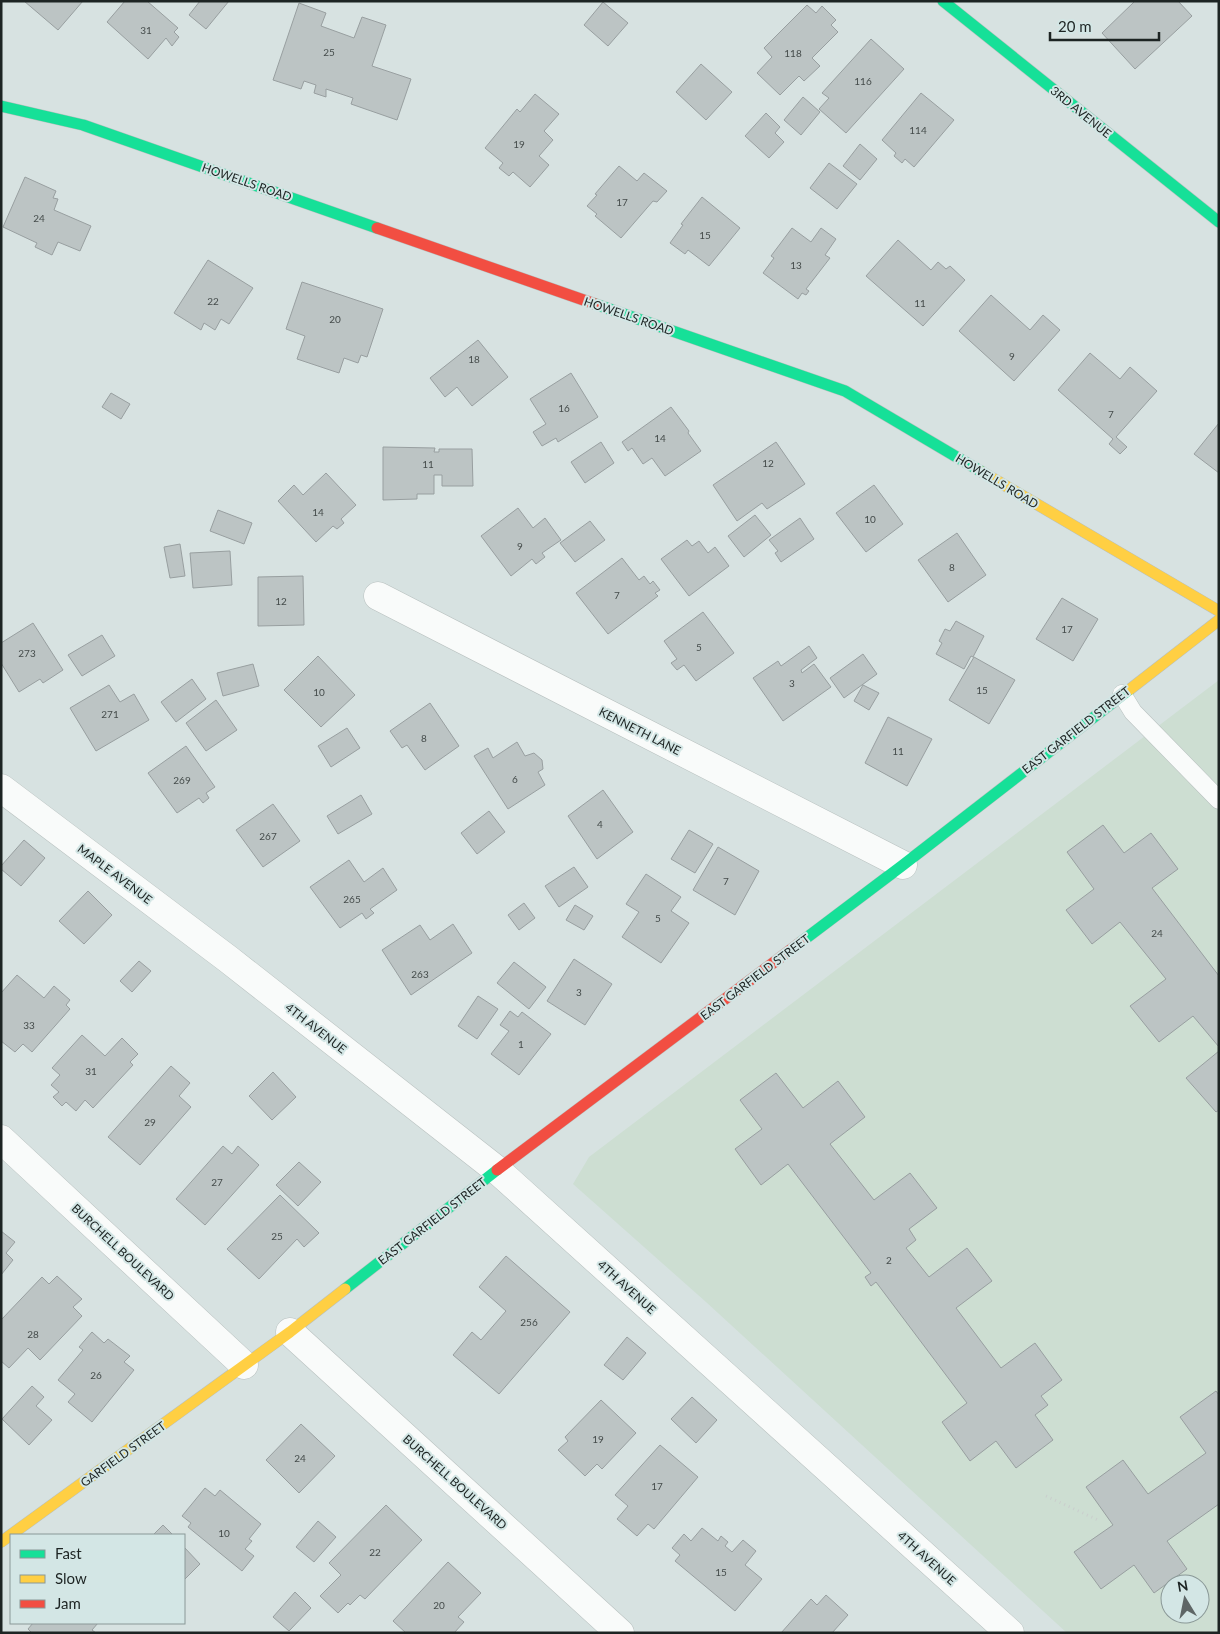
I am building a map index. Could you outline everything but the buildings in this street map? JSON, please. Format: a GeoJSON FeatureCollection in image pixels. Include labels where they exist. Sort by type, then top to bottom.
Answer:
{"type":"FeatureCollection","features":[{"type":"Feature","properties":{"kind":"street","name":"3RD AVENUE"},"geometry":{"type":"LineString","coordinates":[[943,1],[1219,222]]}},
{"type":"Feature","properties":{"kind":"street","name":"HOWELLS ROAD"},"geometry":{"type":"LineString","coordinates":[[1,106],[83,125],[845,391],[1219,611]]}},
{"type":"Feature","properties":{"kind":"street","name":"KENNETH LANE"},"geometry":{"type":"LineString","coordinates":[[378,596],[903,865]]}},
{"type":"Feature","properties":{"kind":"street","name":"EAST GARFIELD STREET"},"geometry":{"type":"LineString","coordinates":[[244,1366],[497,1170],[903,865],[1219,620]]}},
{"type":"Feature","properties":{"kind":"street","name":"MAPLE AVENUE"},"geometry":{"type":"LineString","coordinates":[[1,788],[228,959]]}},
{"type":"Feature","properties":{"kind":"street","name":"4TH AVENUE"},"geometry":{"type":"LineString","coordinates":[[228,959],[497,1170],[1010,1633]]}},
{"type":"Feature","properties":{"kind":"street","name":"BURCHELL BOULEVARD"},"geometry":{"type":"LineString","coordinates":[[1,1139],[244,1366]]}},
{"type":"Feature","properties":{"kind":"street","name":"BURCHELL BOULEVARD"},"geometry":{"type":"LineString","coordinates":[[290,1332],[620,1633]]}},
{"type":"Feature","properties":{"kind":"street","name":"GARFIELD STREET"},"geometry":{"type":"LineString","coordinates":[[12,1534],[244,1366]]}},
{"type":"Feature","properties":{"kind":"lane"},"geometry":{"type":"LineString","coordinates":[[1122,694],[1133,712],[1219,800]]}},
{"type":"Feature","properties":{"kind":"path"},"geometry":{"type":"LineString","coordinates":[[1046,1496],[1098,1520]]}},
{"type":"Feature","properties":{"kind":"green space"},"geometry":{"type":"Polygon","coordinates":[[[1219,680],[1219,1633],[1067,1633],[706,1302],[573,1184],[589,1157],[1219,680]]]}},
{"type":"Feature","properties":{"kind":"traffic: fast"},"geometry":{"type":"LineString","coordinates":[[943,1],[1219,222]]}},
{"type":"Feature","properties":{"kind":"traffic: fast"},"geometry":{"type":"LineString","coordinates":[[1,106],[83,125],[377,228]]}},
{"type":"Feature","properties":{"kind":"traffic: fast"},"geometry":{"type":"LineString","coordinates":[[595,304],[845,391],[982,472]]}},
{"type":"Feature","properties":{"kind":"traffic: fast"},"geometry":{"type":"LineString","coordinates":[[801,942],[1129,690]]}},
{"type":"Feature","properties":{"kind":"traffic: fast"},"geometry":{"type":"LineString","coordinates":[[345,1289],[497,1170]]}},
{"type":"Feature","properties":{"kind":"traffic: slow"},"geometry":{"type":"LineString","coordinates":[[982,472],[1219,611]]}},
{"type":"Feature","properties":{"kind":"traffic: slow"},"geometry":{"type":"LineString","coordinates":[[1129,690],[1219,620]]}},
{"type":"Feature","properties":{"kind":"traffic: slow"},"geometry":{"type":"LineString","coordinates":[[12,1534],[290,1332],[345,1289]]}},
{"type":"Feature","properties":{"kind":"traffic: slow"},"geometry":{"type":"LineString","coordinates":[[1,1542],[10,1535]]}},
{"type":"Feature","properties":{"kind":"traffic: jam"},"geometry":{"type":"LineString","coordinates":[[377,228],[595,304]]}},
{"type":"Feature","properties":{"kind":"traffic: jam"},"geometry":{"type":"LineString","coordinates":[[497,1170],[801,942]]}}]}
